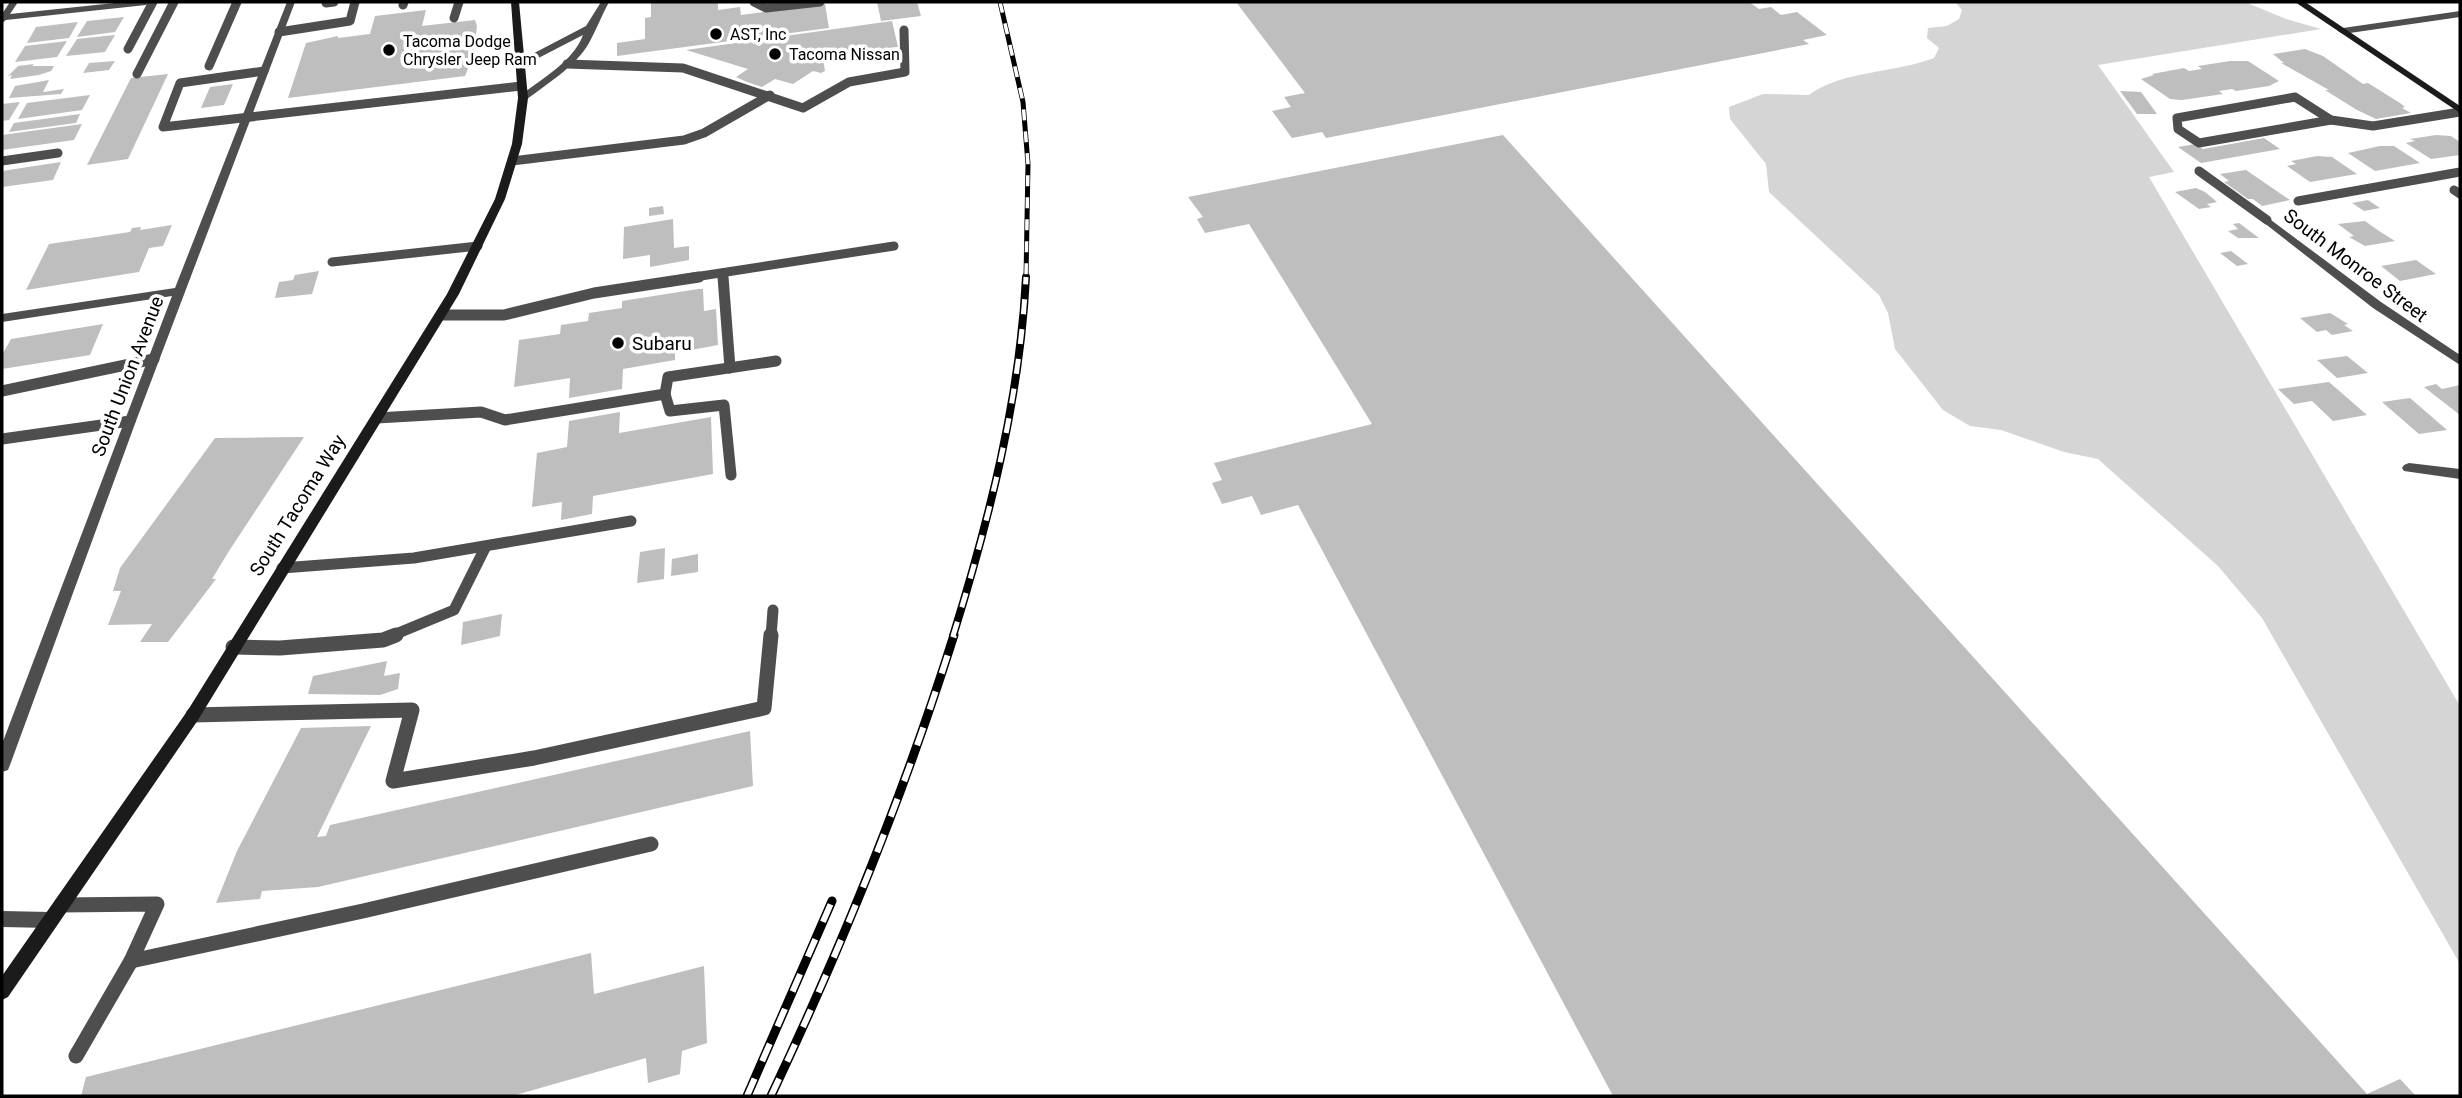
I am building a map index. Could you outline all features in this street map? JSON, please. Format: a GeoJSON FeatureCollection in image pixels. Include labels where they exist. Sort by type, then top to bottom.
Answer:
{"type":"FeatureCollection","features":[{"type":"Feature","properties":{"kind":"main road","name":"South Tacoma Way"},"geometry":{"type":"LineString","coordinates":[[2,991],[193,715],[441,315],[478,246],[500,199],[512,162],[522,92],[516,2]]}},
{"type":"Feature","properties":{"kind":"main road"},"geometry":{"type":"LineString","coordinates":[[2299,2],[2460,111]]}},
{"type":"Feature","properties":{"kind":"street"},"geometry":{"type":"LineString","coordinates":[[2,19],[14,2]]}},
{"type":"Feature","properties":{"kind":"street"},"geometry":{"type":"LineString","coordinates":[[2,19],[146,2]]}},
{"type":"Feature","properties":{"kind":"street","name":"South Union Avenue"},"geometry":{"type":"LineString","coordinates":[[2,765],[130,421],[291,2]]}},
{"type":"Feature","properties":{"kind":"street"},"geometry":{"type":"LineString","coordinates":[[522,92],[567,64],[585,43],[605,2]]}},
{"type":"Feature","properties":{"kind":"street"},"geometry":{"type":"LineString","coordinates":[[2343,31],[2460,14]]}},
{"type":"Feature","properties":{"kind":"street"},"geometry":{"type":"LineString","coordinates":[[520,64],[590,28]]}},
{"type":"Feature","properties":{"kind":"street","name":"South Monroe Street"},"geometry":{"type":"LineString","coordinates":[[2267,220],[2377,305],[2460,361]]}},
{"type":"Feature","properties":{"kind":"street"},"geometry":{"type":"LineString","coordinates":[[2,318],[180,291]]}},
{"type":"Feature","properties":{"kind":"street"},"geometry":{"type":"LineString","coordinates":[[2409,468],[2460,474]]}},
{"type":"Feature","properties":{"kind":"street"},"geometry":{"type":"LineString","coordinates":[[2,919],[50,920]]}},
{"type":"Feature","properties":{"kind":"lane"},"geometry":{"type":"LineString","coordinates":[[128,48],[153,2]]}},
{"type":"Feature","properties":{"kind":"lane"},"geometry":{"type":"LineString","coordinates":[[137,74],[174,2]]}},
{"type":"Feature","properties":{"kind":"lane"},"geometry":{"type":"LineString","coordinates":[[209,66],[237,2]]}},
{"type":"Feature","properties":{"kind":"lane"},"geometry":{"type":"LineString","coordinates":[[279,32],[350,21],[355,2]]}},
{"type":"Feature","properties":{"kind":"lane"},"geometry":{"type":"LineString","coordinates":[[454,18],[459,2]]}},
{"type":"Feature","properties":{"kind":"lane"},"geometry":{"type":"LineString","coordinates":[[754,2],[766,8],[820,2]]}},
{"type":"Feature","properties":{"kind":"lane"},"geometry":{"type":"LineString","coordinates":[[567,64],[683,68],[803,108],[849,82],[905,72],[904,30]]}},
{"type":"Feature","properties":{"kind":"lane"},"geometry":{"type":"LineString","coordinates":[[264,71],[180,83],[163,127],[522,92]]}},
{"type":"Feature","properties":{"kind":"lane"},"geometry":{"type":"LineString","coordinates":[[512,162],[684,141],[704,133],[770,95]]}},
{"type":"Feature","properties":{"kind":"lane"},"geometry":{"type":"LineString","coordinates":[[2331,120],[2295,97],[2177,117],[2178,129],[2199,143],[2331,120],[2373,126],[2460,111]]}},
{"type":"Feature","properties":{"kind":"lane"},"geometry":{"type":"LineString","coordinates":[[2,161],[58,153]]}},
{"type":"Feature","properties":{"kind":"lane"},"geometry":{"type":"LineString","coordinates":[[2199,171],[2267,220]]}},
{"type":"Feature","properties":{"kind":"lane"},"geometry":{"type":"LineString","coordinates":[[2298,201],[2460,172]]}},
{"type":"Feature","properties":{"kind":"lane"},"geometry":{"type":"LineString","coordinates":[[332,262],[478,246]]}},
{"type":"Feature","properties":{"kind":"lane"},"geometry":{"type":"LineString","coordinates":[[441,315],[504,315],[594,293],[894,246]]}},
{"type":"Feature","properties":{"kind":"lane"},"geometry":{"type":"LineString","coordinates":[[723,273],[730,368]]}},
{"type":"Feature","properties":{"kind":"lane"},"geometry":{"type":"LineString","coordinates":[[2,391],[154,359]]}},
{"type":"Feature","properties":{"kind":"lane"},"geometry":{"type":"LineString","coordinates":[[731,475],[724,405],[670,411],[665,394],[668,377],[776,361]]}},
{"type":"Feature","properties":{"kind":"lane"},"geometry":{"type":"LineString","coordinates":[[377,418],[481,412],[505,420],[665,394]]}},
{"type":"Feature","properties":{"kind":"lane"},"geometry":{"type":"LineString","coordinates":[[2,439],[130,421]]}},
{"type":"Feature","properties":{"kind":"lane"},"geometry":{"type":"LineString","coordinates":[[282,568],[341,567],[485,548],[631,521]]}},
{"type":"Feature","properties":{"kind":"lane"},"geometry":{"type":"LineString","coordinates":[[233,647],[280,648],[383,640],[454,610],[485,548]]}},
{"type":"Feature","properties":{"kind":"lane"},"geometry":{"type":"LineString","coordinates":[[193,715],[412,710],[393,781],[534,758],[764,708],[773,610]]}},
{"type":"Feature","properties":{"kind":"lane"},"geometry":{"type":"LineString","coordinates":[[131,961],[363,911],[651,844]]}},
{"type":"Feature","properties":{"kind":"lane"},"geometry":{"type":"LineString","coordinates":[[61,905],[157,904],[131,961],[76,1056]]}},
{"type":"Feature","properties":{"kind":"shaded area"},"geometry":{"type":"Polygon","coordinates":[[[1955,2],[2245,2],[2286,19],[2321,29],[2098,65],[2174,172],[2149,177],[2460,706],[2460,964],[2262,618],[2218,566],[2098,459],[2064,452],[2001,430],[1970,426],[1943,410],[1895,349],[1888,313],[1879,295],[1769,192],[1766,164],[1730,119],[1729,107],[1763,94],[1809,95],[1836,81],[1934,58],[1939,48],[1927,38],[1928,28],[1947,26],[1959,19],[1962,10],[1955,2]]]}},
{"type":"Feature","properties":{"kind":"building","name":"AST, Inc"},"geometry":{"type":"Polygon","coordinates":[[[651,2],[718,2],[718,10],[740,7],[741,15],[825,4],[829,28],[617,56],[617,43],[645,39],[645,18],[651,17],[651,2]]]}},
{"type":"Feature","properties":{"kind":"building"},"geometry":{"type":"Polygon","coordinates":[[[877,2],[917,2],[921,16],[881,21],[877,2]]]}},
{"type":"Feature","properties":{"kind":"building"},"geometry":{"type":"Polygon","coordinates":[[[1236,2],[1749,2],[1759,9],[1771,7],[1781,15],[1797,12],[1827,35],[1803,40],[1809,44],[1326,138],[1322,132],[1292,138],[1272,111],[1291,107],[1284,97],[1305,93],[1236,2]]]}},
{"type":"Feature","properties":{"kind":"building","name":"Tacoma Dodge Chrysler Jeep Ram"},"geometry":{"type":"Polygon","coordinates":[[[426,10],[422,26],[475,20],[477,26],[473,57],[465,76],[288,98],[306,43],[338,36],[370,34],[375,16],[426,10]]]}},
{"type":"Feature","properties":{"kind":"building"},"geometry":{"type":"Polygon","coordinates":[[[124,17],[115,32],[77,37],[87,21],[124,17]]]}},
{"type":"Feature","properties":{"kind":"building","name":"Tacoma Nissan"},"geometry":{"type":"Polygon","coordinates":[[[892,21],[898,47],[823,58],[825,71],[813,71],[793,84],[775,79],[762,87],[736,77],[748,69],[686,50],[892,21]]]}},
{"type":"Feature","properties":{"kind":"building"},"geometry":{"type":"Polygon","coordinates":[[[78,22],[69,38],[27,43],[36,27],[78,22]]]}},
{"type":"Feature","properties":{"kind":"building"},"geometry":{"type":"Polygon","coordinates":[[[115,35],[105,52],[66,56],[77,39],[115,35]]]}},
{"type":"Feature","properties":{"kind":"building"},"geometry":{"type":"Polygon","coordinates":[[[67,41],[57,57],[15,62],[25,46],[67,41]]]}},
{"type":"Feature","properties":{"kind":"building"},"geometry":{"type":"Polygon","coordinates":[[[2305,49],[2323,56],[2363,84],[2368,83],[2411,113],[2376,119],[2281,63],[2284,63],[2273,54],[2305,49]]]}},
{"type":"Feature","properties":{"kind":"building"},"geometry":{"type":"Polygon","coordinates":[[[115,61],[109,70],[83,73],[89,63],[115,61]]]}},
{"type":"Feature","properties":{"kind":"building"},"geometry":{"type":"Polygon","coordinates":[[[2248,61],[2279,81],[2269,86],[2219,91],[2223,94],[2182,100],[2170,99],[2141,79],[2154,75],[2152,74],[2184,68],[2189,71],[2202,69],[2198,66],[2248,61]]]}},
{"type":"Feature","properties":{"kind":"building"},"geometry":{"type":"Polygon","coordinates":[[[34,64],[32,66],[54,66],[51,71],[39,75],[10,79],[12,75],[8,76],[18,66],[34,64]]]}},
{"type":"Feature","properties":{"kind":"building"},"geometry":{"type":"Polygon","coordinates":[[[168,74],[128,159],[87,165],[131,78],[168,74]]]}},
{"type":"Feature","properties":{"kind":"building"},"geometry":{"type":"Polygon","coordinates":[[[49,80],[43,92],[64,89],[61,94],[9,98],[15,86],[49,80]]]}},
{"type":"Feature","properties":{"kind":"building"},"geometry":{"type":"Polygon","coordinates":[[[233,84],[224,105],[201,108],[210,87],[233,84]]]}},
{"type":"Feature","properties":{"kind":"building"},"geometry":{"type":"Polygon","coordinates":[[[2120,91],[2141,92],[2157,114],[2137,114],[2120,91]]]}},
{"type":"Feature","properties":{"kind":"building"},"geometry":{"type":"Polygon","coordinates":[[[90,95],[82,110],[18,119],[27,103],[90,95]]]}},
{"type":"Feature","properties":{"kind":"building"},"geometry":{"type":"Polygon","coordinates":[[[20,102],[9,120],[2,121],[2,104],[20,102]]]}},
{"type":"Feature","properties":{"kind":"building"},"geometry":{"type":"Polygon","coordinates":[[[80,114],[76,123],[9,132],[14,123],[80,114]]]}},
{"type":"Feature","properties":{"kind":"building"},"geometry":{"type":"Polygon","coordinates":[[[82,124],[74,140],[2,150],[2,135],[82,124]]]}},
{"type":"Feature","properties":{"kind":"building"},"geometry":{"type":"Polygon","coordinates":[[[1503,135],[2367,1094],[2400,1079],[2416,1096],[1613,1096],[1298,505],[1261,515],[1252,496],[1222,504],[1212,483],[1222,480],[1214,463],[1372,424],[1249,224],[1205,233],[1197,219],[1203,217],[1188,197],[1503,135]]]}},
{"type":"Feature","properties":{"kind":"building"},"geometry":{"type":"Polygon","coordinates":[[[2451,136],[2460,142],[2460,155],[2431,159],[2406,143],[2415,141],[2410,139],[2451,136]]]}},
{"type":"Feature","properties":{"kind":"building"},"geometry":{"type":"Polygon","coordinates":[[[2264,138],[2280,149],[2201,163],[2178,147],[2195,144],[2203,149],[2264,138]]]}},
{"type":"Feature","properties":{"kind":"building"},"geometry":{"type":"Polygon","coordinates":[[[2380,146],[2394,146],[2420,163],[2375,171],[2348,153],[2380,146]]]}},
{"type":"Feature","properties":{"kind":"building"},"geometry":{"type":"Polygon","coordinates":[[[2317,156],[2332,157],[2357,174],[2310,182],[2287,166],[2296,164],[2291,161],[2317,156]]]}},
{"type":"Feature","properties":{"kind":"building"},"geometry":{"type":"Polygon","coordinates":[[[61,162],[53,180],[2,187],[2,171],[61,162]]]}},
{"type":"Feature","properties":{"kind":"building"},"geometry":{"type":"Polygon","coordinates":[[[2246,170],[2290,200],[2262,206],[2224,182],[2229,181],[2220,174],[2246,170]]]}},
{"type":"Feature","properties":{"kind":"building"},"geometry":{"type":"Polygon","coordinates":[[[2196,188],[2217,202],[2207,204],[2211,207],[2199,209],[2175,192],[2196,188]]]}},
{"type":"Feature","properties":{"kind":"building"},"geometry":{"type":"Polygon","coordinates":[[[2368,200],[2380,208],[2364,211],[2352,203],[2368,200]]]}},
{"type":"Feature","properties":{"kind":"building"},"geometry":{"type":"Polygon","coordinates":[[[663,206],[664,214],[649,216],[649,208],[663,206]]]}},
{"type":"Feature","properties":{"kind":"building"},"geometry":{"type":"Polygon","coordinates":[[[673,219],[674,248],[689,246],[689,260],[650,267],[650,255],[623,259],[624,227],[673,219]]]}},
{"type":"Feature","properties":{"kind":"building"},"geometry":{"type":"Polygon","coordinates":[[[2365,221],[2395,241],[2365,246],[2349,237],[2354,236],[2338,224],[2365,221]]]}},
{"type":"Feature","properties":{"kind":"building"},"geometry":{"type":"Polygon","coordinates":[[[2239,223],[2259,238],[2238,238],[2228,231],[2238,229],[2233,224],[2239,223]]]}},
{"type":"Feature","properties":{"kind":"building"},"geometry":{"type":"Polygon","coordinates":[[[172,225],[163,246],[149,248],[139,272],[26,290],[49,244],[130,232],[132,228],[141,227],[140,230],[172,225]]]}},
{"type":"Feature","properties":{"kind":"building"},"geometry":{"type":"Polygon","coordinates":[[[2231,251],[2248,264],[2237,266],[2220,253],[2231,251]]]}},
{"type":"Feature","properties":{"kind":"building"},"geometry":{"type":"Polygon","coordinates":[[[2416,260],[2436,274],[2400,281],[2381,266],[2416,260]]]}},
{"type":"Feature","properties":{"kind":"building"},"geometry":{"type":"Polygon","coordinates":[[[319,271],[312,294],[275,298],[279,282],[293,280],[295,275],[319,271]]]}},
{"type":"Feature","properties":{"kind":"building","name":"Subaru"},"geometry":{"type":"Polygon","coordinates":[[[703,289],[704,311],[716,309],[718,345],[675,353],[675,360],[623,369],[622,389],[569,398],[570,378],[514,387],[519,340],[560,334],[561,325],[588,321],[589,313],[622,308],[622,301],[703,289]]]}},
{"type":"Feature","properties":{"kind":"building"},"geometry":{"type":"Polygon","coordinates":[[[2330,313],[2348,324],[2344,325],[2353,331],[2332,335],[2326,330],[2317,332],[2300,318],[2330,313]]]}},
{"type":"Feature","properties":{"kind":"building"},"geometry":{"type":"Polygon","coordinates":[[[103,324],[90,355],[2,369],[2,355],[11,339],[103,324]]]}},
{"type":"Feature","properties":{"kind":"building"},"geometry":{"type":"Polygon","coordinates":[[[2347,356],[2368,373],[2337,378],[2317,360],[2347,356]]]}},
{"type":"Feature","properties":{"kind":"building"},"geometry":{"type":"Polygon","coordinates":[[[2329,382],[2367,415],[2333,421],[2312,401],[2294,404],[2278,389],[2329,382]]]}},
{"type":"Feature","properties":{"kind":"building"},"geometry":{"type":"Polygon","coordinates":[[[2436,384],[2442,389],[2460,385],[2460,415],[2424,387],[2436,384]]]}},
{"type":"Feature","properties":{"kind":"building"},"geometry":{"type":"Polygon","coordinates":[[[2410,398],[2447,430],[2419,434],[2382,402],[2410,398]]]}},
{"type":"Feature","properties":{"kind":"building"},"geometry":{"type":"Polygon","coordinates":[[[620,412],[619,433],[711,417],[713,474],[593,496],[592,514],[561,520],[562,502],[532,507],[537,453],[567,447],[569,421],[620,412]]]}},
{"type":"Feature","properties":{"kind":"building"},"geometry":{"type":"Polygon","coordinates":[[[304,437],[212,579],[216,579],[168,642],[140,642],[152,624],[108,625],[121,591],[113,591],[120,568],[215,438],[304,437]]]}},
{"type":"Feature","properties":{"kind":"building"},"geometry":{"type":"Polygon","coordinates":[[[665,548],[664,579],[637,583],[640,552],[665,548]]]}},
{"type":"Feature","properties":{"kind":"building"},"geometry":{"type":"Polygon","coordinates":[[[698,554],[698,572],[671,576],[672,559],[698,554]]]}},
{"type":"Feature","properties":{"kind":"building"},"geometry":{"type":"Polygon","coordinates":[[[502,614],[500,636],[461,645],[463,622],[502,614]]]}},
{"type":"Feature","properties":{"kind":"building"},"geometry":{"type":"Polygon","coordinates":[[[387,661],[384,676],[400,673],[398,689],[380,695],[308,694],[313,676],[387,661]]]}},
{"type":"Feature","properties":{"kind":"building"},"geometry":{"type":"Polygon","coordinates":[[[371,726],[317,837],[326,836],[330,825],[750,731],[753,786],[318,887],[262,891],[260,899],[216,903],[237,851],[301,728],[371,726]]]}},
{"type":"Feature","properties":{"kind":"building"},"geometry":{"type":"Polygon","coordinates":[[[591,953],[594,994],[704,966],[707,1043],[682,1051],[680,1074],[648,1083],[646,1058],[512,1096],[81,1096],[86,1077],[591,953]]]}},
{"type":"Feature","properties":{"kind":"railway"},"geometry":{"type":"LineString","coordinates":[[1000,2],[1023,102],[1028,164],[1026,278]]}},
{"type":"Feature","properties":{"kind":"railway"},"geometry":{"type":"LineString","coordinates":[[953,636],[1001,459],[1017,368],[1026,277]]}},
{"type":"Feature","properties":{"kind":"railway"},"geometry":{"type":"LineString","coordinates":[[771,1096],[823,983],[870,869],[914,753],[954,635]]}},
{"type":"Feature","properties":{"kind":"railway"},"geometry":{"type":"LineString","coordinates":[[747,1096],[832,901]]}},
{"type":"Feature","properties":{"kind":"place","name":"AST, Inc"},"geometry":{"type":"Point","coordinates":[716,34]}},
{"type":"Feature","properties":{"kind":"place","name":"Tacoma Dodge Chrysler Jeep Ram"},"geometry":{"type":"Point","coordinates":[389,50]}},
{"type":"Feature","properties":{"kind":"place","name":"Tacoma Nissan"},"geometry":{"type":"Point","coordinates":[775,54]}},
{"type":"Feature","properties":{"kind":"place","name":"Subaru"},"geometry":{"type":"Point","coordinates":[618,343]}}]}
